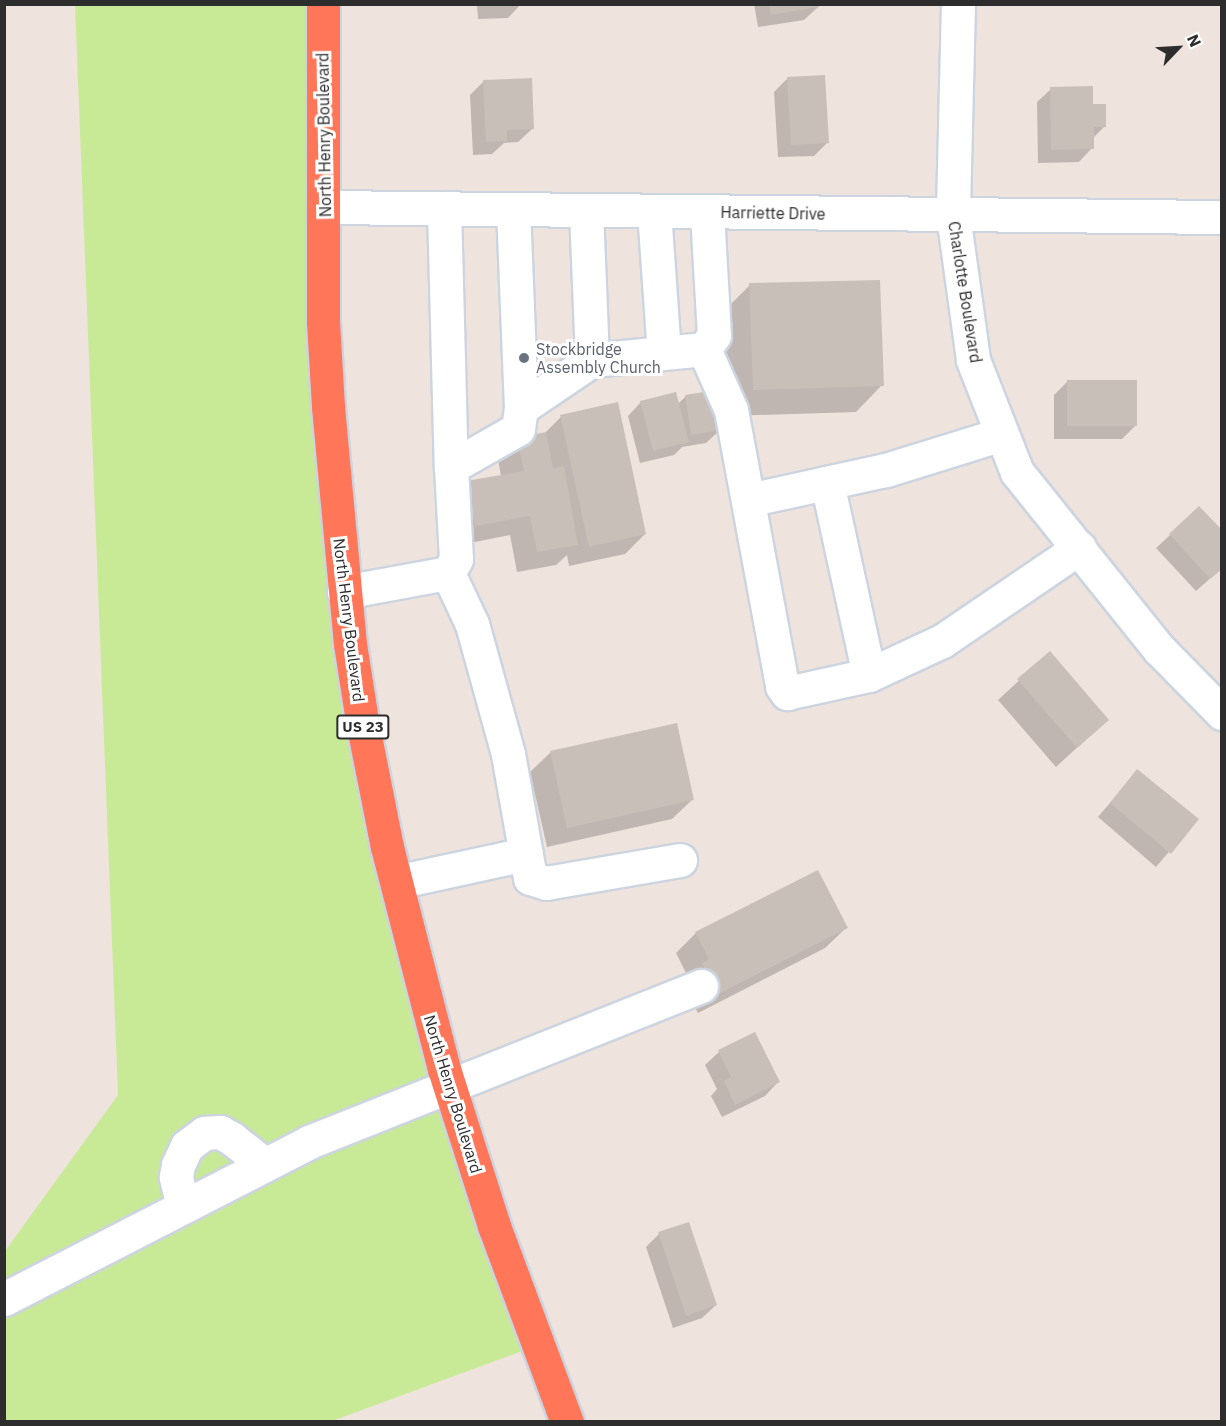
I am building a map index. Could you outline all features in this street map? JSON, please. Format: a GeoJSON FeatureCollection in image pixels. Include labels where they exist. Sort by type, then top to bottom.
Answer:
{"type":"FeatureCollection","features":[{"type":"Feature","properties":{"kind":"highway","name":"North Henry Boulevard"},"geometry":{"type":"LineString","coordinates":[[323,4],[325,207],[323,322],[327,407],[344,592],[362,721],[396,882],[450,1089],[494,1226],[567,1422]]}},
{"type":"Feature","properties":{"kind":"street","name":"Charlotte Boulevard"},"geometry":{"type":"LineString","coordinates":[[958,4],[953,215],[973,360],[1017,472],[1159,649],[1221,713]]}},
{"type":"Feature","properties":{"kind":"street","name":"Harriette Drive"},"geometry":{"type":"LineString","coordinates":[[325,207],[1221,217]]}},
{"type":"Feature","properties":{"kind":"street"},"geometry":{"type":"LineString","coordinates":[[344,592],[448,573],[456,559],[451,467],[444,208]]}},
{"type":"Feature","properties":{"kind":"street"},"geometry":{"type":"LineString","coordinates":[[451,467],[518,429],[520,408],[513,209]]}},
{"type":"Feature","properties":{"kind":"street"},"geometry":{"type":"LineString","coordinates":[[586,210],[592,360]]}},
{"type":"Feature","properties":{"kind":"street"},"geometry":{"type":"LineString","coordinates":[[654,211],[664,353]]}},
{"type":"Feature","properties":{"kind":"street"},"geometry":{"type":"LineString","coordinates":[[520,408],[592,360],[704,349],[714,335],[707,212]]}},
{"type":"Feature","properties":{"kind":"street"},"geometry":{"type":"LineString","coordinates":[[704,349],[731,410],[782,686],[787,693],[869,675],[942,641],[1079,548]]}},
{"type":"Feature","properties":{"kind":"street"},"geometry":{"type":"LineString","coordinates":[[748,500],[886,470],[1002,434]]}},
{"type":"Feature","properties":{"kind":"street"},"geometry":{"type":"LineString","coordinates":[[827,483],[869,675]]}},
{"type":"Feature","properties":{"kind":"street"},"geometry":{"type":"LineString","coordinates":[[448,573],[472,624],[508,754],[530,878],[546,883],[680,860]]}},
{"type":"Feature","properties":{"kind":"street"},"geometry":{"type":"LineString","coordinates":[[396,882],[526,854]]}},
{"type":"Feature","properties":{"kind":"street"},"geometry":{"type":"LineString","coordinates":[[4,1299],[309,1142],[450,1089],[701,986]]}},
{"type":"Feature","properties":{"kind":"street"},"geometry":{"type":"LineString","coordinates":[[183,1206],[176,1177],[178,1165],[187,1146],[204,1133],[220,1132],[264,1164]]}},
{"type":"Feature","properties":{"kind":"green space"},"geometry":{"type":"Polygon","coordinates":[[[75,5],[307,5],[305,259],[375,818],[547,1342],[332,1421],[5,1422],[5,1251],[118,1095],[75,5]]]}},
{"type":"Feature","properties":{"kind":"building"},"geometry":{"type":"Polygon","coordinates":[[[769,4],[819,4],[819,7],[771,15],[769,4]]]}},
{"type":"Feature","properties":{"kind":"building"},"geometry":{"type":"Polygon","coordinates":[[[825,75],[829,143],[791,145],[787,77],[825,75]]]}},
{"type":"Feature","properties":{"kind":"building"},"geometry":{"type":"Polygon","coordinates":[[[532,78],[534,129],[507,130],[507,141],[486,142],[483,80],[532,78]]]}},
{"type":"Feature","properties":{"kind":"building"},"geometry":{"type":"Polygon","coordinates":[[[1093,86],[1093,104],[1106,104],[1106,127],[1094,127],[1094,149],[1051,150],[1050,87],[1093,86]]]}},
{"type":"Feature","properties":{"kind":"building"},"geometry":{"type":"Polygon","coordinates":[[[880,280],[884,386],[753,390],[749,283],[880,280]]]}},
{"type":"Feature","properties":{"kind":"building"},"geometry":{"type":"Polygon","coordinates":[[[1067,380],[1137,380],[1137,426],[1067,426],[1067,380]]]}},
{"type":"Feature","properties":{"kind":"building"},"geometry":{"type":"Polygon","coordinates":[[[716,390],[721,430],[691,435],[685,395],[716,390]]]}},
{"type":"Feature","properties":{"kind":"building"},"geometry":{"type":"Polygon","coordinates":[[[676,392],[689,442],[653,451],[640,401],[676,392]]]}},
{"type":"Feature","properties":{"kind":"building"},"geometry":{"type":"Polygon","coordinates":[[[618,402],[646,534],[589,547],[560,415],[618,402]]]}},
{"type":"Feature","properties":{"kind":"building"},"geometry":{"type":"Polygon","coordinates":[[[546,432],[553,468],[564,466],[578,545],[537,552],[530,516],[475,526],[466,481],[524,471],[517,438],[546,432]]]}},
{"type":"Feature","properties":{"kind":"building"},"geometry":{"type":"Polygon","coordinates":[[[1199,506],[1222,530],[1222,569],[1210,579],[1169,534],[1199,506]]]}},
{"type":"Feature","properties":{"kind":"building"},"geometry":{"type":"Polygon","coordinates":[[[1050,651],[1109,720],[1077,748],[1017,679],[1050,651]]]}},
{"type":"Feature","properties":{"kind":"building"},"geometry":{"type":"Polygon","coordinates":[[[677,723],[694,800],[567,828],[550,751],[677,723]]]}},
{"type":"Feature","properties":{"kind":"building"},"geometry":{"type":"Polygon","coordinates":[[[1137,769],[1199,819],[1171,854],[1110,803],[1137,769]]]}},
{"type":"Feature","properties":{"kind":"building"},"geometry":{"type":"Polygon","coordinates":[[[818,870],[848,928],[718,994],[702,963],[709,959],[695,932],[818,870]]]}},
{"type":"Feature","properties":{"kind":"building"},"geometry":{"type":"Polygon","coordinates":[[[755,1032],[780,1082],[735,1105],[724,1081],[731,1077],[718,1050],[755,1032]]]}},
{"type":"Feature","properties":{"kind":"building"},"geometry":{"type":"Polygon","coordinates":[[[689,1222],[717,1305],[686,1316],[658,1232],[689,1222]]]}},
{"type":"Feature","properties":{"kind":"place","name":"Stockbridge Assembly Church"},"geometry":{"type":"Point","coordinates":[524,358]}}]}
